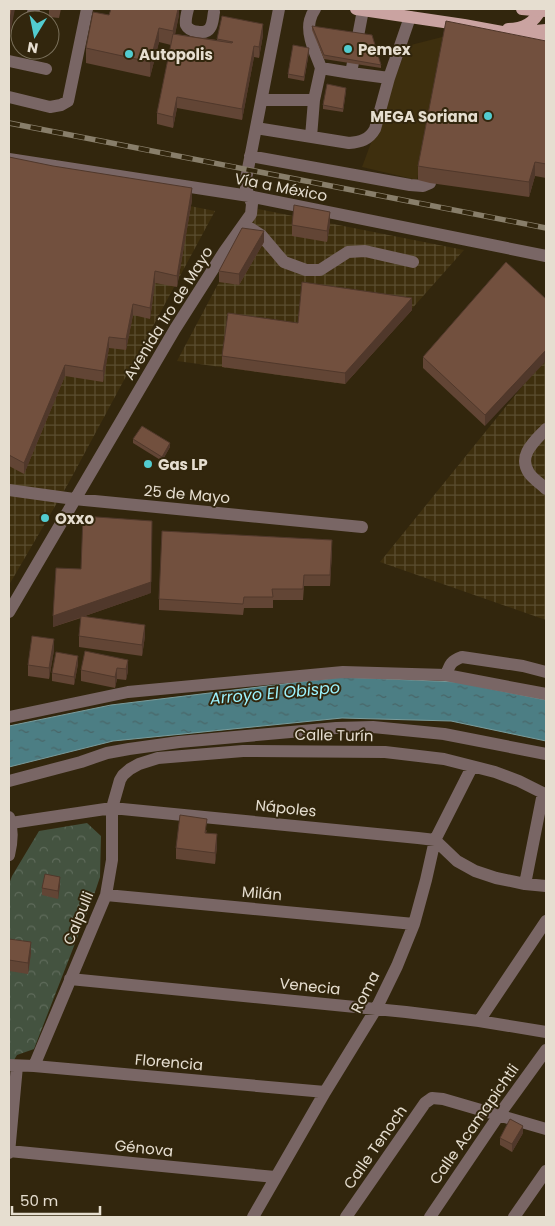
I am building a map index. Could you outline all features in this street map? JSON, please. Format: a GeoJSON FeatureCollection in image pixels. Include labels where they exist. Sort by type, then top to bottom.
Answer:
{"type":"FeatureCollection","features":[{"type":"Feature","properties":{"kind":"main road"},"geometry":{"type":"LineString","coordinates":[[360,9],[464,24],[546,40]]}},
{"type":"Feature","properties":{"kind":"main road"},"geometry":{"type":"LineString","coordinates":[[522,9],[546,11]]}},
{"type":"Feature","properties":{"kind":"main road"},"geometry":{"type":"LineString","coordinates":[[493,30],[524,27],[532,22],[541,9]]}},
{"type":"Feature","properties":{"kind":"main road"},"geometry":{"type":"LineString","coordinates":[[510,33],[546,30]]}},
{"type":"Feature","properties":{"kind":"street"},"geometry":{"type":"LineString","coordinates":[[9,97],[50,106],[61,105],[68,101],[87,9]]}},
{"type":"Feature","properties":{"kind":"street"},"geometry":{"type":"LineString","coordinates":[[188,9],[186,24],[193,30],[201,32],[210,28],[214,12]]}},
{"type":"Feature","properties":{"kind":"street","name":"Avenida 1ro de Mayo"},"geometry":{"type":"LineString","coordinates":[[9,612],[174,329],[251,214],[252,204],[246,188],[246,179],[279,9]]}},
{"type":"Feature","properties":{"kind":"street"},"geometry":{"type":"LineString","coordinates":[[311,137],[314,100],[321,68],[310,37],[309,28],[310,19],[315,9]]}},
{"type":"Feature","properties":{"kind":"street"},"geometry":{"type":"LineString","coordinates":[[351,73],[360,9]]}},
{"type":"Feature","properties":{"kind":"street"},"geometry":{"type":"LineString","coordinates":[[256,128],[349,143],[363,141],[368,138],[375,129],[389,78],[410,16]]}},
{"type":"Feature","properties":{"kind":"street"},"geometry":{"type":"LineString","coordinates":[[462,39],[464,24]]}},
{"type":"Feature","properties":{"kind":"street"},"geometry":{"type":"LineString","coordinates":[[9,61],[46,69]]}},
{"type":"Feature","properties":{"kind":"street"},"geometry":{"type":"LineString","coordinates":[[321,68],[389,78]]}},
{"type":"Feature","properties":{"kind":"street"},"geometry":{"type":"LineString","coordinates":[[262,100],[314,100]]}},
{"type":"Feature","properties":{"kind":"street"},"geometry":{"type":"LineString","coordinates":[[250,156],[410,185],[423,186],[430,183]]}},
{"type":"Feature","properties":{"kind":"street","name":"Vía a México"},"geometry":{"type":"LineString","coordinates":[[9,159],[249,196],[546,256]]}},
{"type":"Feature","properties":{"kind":"street"},"geometry":{"type":"LineString","coordinates":[[244,225],[261,235],[284,262],[306,270],[320,270],[348,252],[365,251],[413,262]]}},
{"type":"Feature","properties":{"kind":"street"},"geometry":{"type":"LineString","coordinates":[[546,429],[531,444],[524,459],[529,474],[546,489]]}},
{"type":"Feature","properties":{"kind":"street","name":"25 de Mayo"},"geometry":{"type":"LineString","coordinates":[[9,490],[74,500],[362,527]]}},
{"type":"Feature","properties":{"kind":"street"},"geometry":{"type":"LineString","coordinates":[[446,675],[450,664],[462,657],[523,666],[546,672]]}},
{"type":"Feature","properties":{"kind":"street"},"geometry":{"type":"LineString","coordinates":[[9,717],[128,692],[343,672],[446,675],[546,694]]}},
{"type":"Feature","properties":{"kind":"street"},"geometry":{"type":"LineString","coordinates":[[9,781],[81,762],[106,752],[179,742],[336,728],[373,727],[436,733],[546,754]]}},
{"type":"Feature","properties":{"kind":"street","name":"Calle Turín"},"geometry":{"type":"LineString","coordinates":[[123,775],[139,764],[158,758],[243,751],[385,752],[444,759],[495,772],[545,794]]}},
{"type":"Feature","properties":{"kind":"street","name":"Roma"},"geometry":{"type":"LineString","coordinates":[[253,1217],[376,1009],[397,966],[414,924],[434,840],[472,767]]}},
{"type":"Feature","properties":{"kind":"street","name":"Calpulli"},"geometry":{"type":"LineString","coordinates":[[34,1066],[106,895],[112,860],[112,808],[117,787],[123,775]]}},
{"type":"Feature","properties":{"kind":"street"},"geometry":{"type":"LineString","coordinates":[[526,884],[545,794]]}},
{"type":"Feature","properties":{"kind":"street","name":"Nápoles"},"geometry":{"type":"LineString","coordinates":[[10,820],[112,808],[434,840]]}},
{"type":"Feature","properties":{"kind":"street"},"geometry":{"type":"LineString","coordinates":[[9,855],[11,846],[10,820]]}},
{"type":"Feature","properties":{"kind":"street"},"geometry":{"type":"LineString","coordinates":[[434,840],[457,861],[475,871],[496,878],[546,886]]}},
{"type":"Feature","properties":{"kind":"street","name":"Milán"},"geometry":{"type":"LineString","coordinates":[[106,895],[414,924]]}},
{"type":"Feature","properties":{"kind":"street"},"geometry":{"type":"LineString","coordinates":[[479,1021],[546,921]]}},
{"type":"Feature","properties":{"kind":"street","name":"Venecia"},"geometry":{"type":"LineString","coordinates":[[70,979],[376,1009],[479,1021],[546,1032]]}},
{"type":"Feature","properties":{"kind":"street","name":"Calle Acamapichtli"},"geometry":{"type":"LineString","coordinates":[[430,1217],[499,1115],[546,1050]]}},
{"type":"Feature","properties":{"kind":"street"},"geometry":{"type":"LineString","coordinates":[[9,1152],[13,1065]]}},
{"type":"Feature","properties":{"kind":"street","name":"Florencia"},"geometry":{"type":"LineString","coordinates":[[13,1065],[326,1092]]}},
{"type":"Feature","properties":{"kind":"street","name":"Calle Tenoch"},"geometry":{"type":"LineString","coordinates":[[346,1217],[426,1102],[432,1098],[443,1099],[499,1115]]}},
{"type":"Feature","properties":{"kind":"street"},"geometry":{"type":"LineString","coordinates":[[499,1115],[546,1130]]}},
{"type":"Feature","properties":{"kind":"street","name":"Génova"},"geometry":{"type":"LineString","coordinates":[[9,1152],[275,1177]]}},
{"type":"Feature","properties":{"kind":"street"},"geometry":{"type":"LineString","coordinates":[[514,1217],[546,1171]]}},
{"type":"Feature","properties":{"kind":"shaded area"},"geometry":{"type":"Polygon","coordinates":[[[446,36],[417,180],[362,167],[407,46],[446,36]]]}},
{"type":"Feature","properties":{"kind":"shaded area"},"geometry":{"type":"Polygon","coordinates":[[[9,170],[215,211],[68,484],[9,585],[9,170]]]}},
{"type":"Feature","properties":{"kind":"shaded area"},"geometry":{"type":"Polygon","coordinates":[[[258,209],[464,250],[345,384],[177,361],[258,209]]]}},
{"type":"Feature","properties":{"kind":"shaded area"},"geometry":{"type":"Polygon","coordinates":[[[546,357],[546,620],[380,562],[546,357]]]}},
{"type":"Feature","properties":{"kind":"green space"},"geometry":{"type":"Polygon","coordinates":[[[87,823],[101,836],[100,877],[34,1049],[17,1055],[14,1060],[9,1059],[9,884],[39,831],[87,823]]]}},
{"type":"Feature","properties":{"kind":"water","name":"Arroyo El Obispo"},"geometry":{"type":"Polygon","coordinates":[[[341,677],[458,682],[546,700],[546,741],[451,721],[342,718],[113,741],[9,767],[9,726],[111,705],[341,677]]]}},
{"type":"Feature","properties":{"kind":"building"},"geometry":{"type":"Polygon","coordinates":[[[111,9],[178,9],[173,31],[159,28],[150,62],[86,48],[93,12],[109,15],[111,9]]]}},
{"type":"Feature","properties":{"kind":"building"},"geometry":{"type":"Polygon","coordinates":[[[222,16],[263,24],[259,47],[254,46],[242,109],[177,97],[173,117],[157,113],[173,34],[232,43],[217,39],[222,16]]]}},
{"type":"Feature","properties":{"kind":"building","name":"MEGA Soriana"},"geometry":{"type":"Polygon","coordinates":[[[446,21],[546,41],[546,164],[535,162],[529,182],[418,166],[446,21]]]}},
{"type":"Feature","properties":{"kind":"building","name":"Pemex"},"geometry":{"type":"Polygon","coordinates":[[[312,26],[372,35],[381,65],[324,55],[312,26]]]}},
{"type":"Feature","properties":{"kind":"building"},"geometry":{"type":"Polygon","coordinates":[[[293,45],[309,48],[304,77],[288,74],[293,45]]]}},
{"type":"Feature","properties":{"kind":"building"},"geometry":{"type":"Polygon","coordinates":[[[327,84],[346,88],[343,109],[323,105],[327,84]]]}},
{"type":"Feature","properties":{"kind":"building"},"geometry":{"type":"Polygon","coordinates":[[[9,157],[53,166],[192,188],[177,276],[155,271],[150,308],[133,304],[126,339],[109,337],[103,371],[65,365],[24,463],[9,455],[9,157]]]}},
{"type":"Feature","properties":{"kind":"building"},"geometry":{"type":"Polygon","coordinates":[[[294,205],[330,212],[327,231],[292,225],[294,205]]]}},
{"type":"Feature","properties":{"kind":"building"},"geometry":{"type":"Polygon","coordinates":[[[242,228],[264,231],[239,274],[219,271],[242,228]]]}},
{"type":"Feature","properties":{"kind":"building"},"geometry":{"type":"Polygon","coordinates":[[[506,262],[546,299],[546,350],[485,415],[423,357],[506,262]]]}},
{"type":"Feature","properties":{"kind":"building"},"geometry":{"type":"Polygon","coordinates":[[[302,282],[412,298],[345,373],[222,356],[228,313],[298,323],[302,282]]]}},
{"type":"Feature","properties":{"kind":"building"},"geometry":{"type":"Polygon","coordinates":[[[142,426],[170,443],[162,457],[133,439],[142,426]]]}},
{"type":"Feature","properties":{"kind":"building"},"geometry":{"type":"Polygon","coordinates":[[[83,516],[152,521],[151,582],[53,616],[56,568],[81,569],[83,516]]]}},
{"type":"Feature","properties":{"kind":"building"},"geometry":{"type":"Polygon","coordinates":[[[162,531],[332,540],[330,575],[304,575],[303,589],[272,589],[273,597],[244,597],[243,604],[159,599],[162,531]]]}},
{"type":"Feature","properties":{"kind":"building"},"geometry":{"type":"Polygon","coordinates":[[[81,616],[145,625],[142,645],[79,636],[81,616]]]}},
{"type":"Feature","properties":{"kind":"building"},"geometry":{"type":"Polygon","coordinates":[[[32,636],[54,639],[49,668],[28,665],[32,636]]]}},
{"type":"Feature","properties":{"kind":"building"},"geometry":{"type":"Polygon","coordinates":[[[85,651],[128,660],[126,669],[117,668],[115,677],[81,670],[85,651]]]}},
{"type":"Feature","properties":{"kind":"building"},"geometry":{"type":"Polygon","coordinates":[[[56,652],[78,656],[74,677],[52,673],[56,652]]]}},
{"type":"Feature","properties":{"kind":"building"},"geometry":{"type":"Polygon","coordinates":[[[180,815],[207,819],[205,833],[217,834],[215,853],[176,848],[180,815]]]}},
{"type":"Feature","properties":{"kind":"building"},"geometry":{"type":"Polygon","coordinates":[[[45,874],[60,877],[58,891],[42,888],[45,874]]]}},
{"type":"Feature","properties":{"kind":"building"},"geometry":{"type":"Polygon","coordinates":[[[9,939],[31,942],[28,963],[9,960],[9,939]]]}},
{"type":"Feature","properties":{"kind":"building"},"geometry":{"type":"Polygon","coordinates":[[[510,1119],[523,1126],[512,1144],[500,1138],[510,1119]]]}},
{"type":"Feature","properties":{"kind":"railway"},"geometry":{"type":"LineString","coordinates":[[9,123],[546,228]]}},
{"type":"Feature","properties":{"kind":"place","name":"Pemex"},"geometry":{"type":"Point","coordinates":[348,49]}},
{"type":"Feature","properties":{"kind":"place","name":"Autopolis"},"geometry":{"type":"Point","coordinates":[129,54]}},
{"type":"Feature","properties":{"kind":"place","name":"MEGA Soriana"},"geometry":{"type":"Point","coordinates":[488,116]}},
{"type":"Feature","properties":{"kind":"place","name":"Gas LP"},"geometry":{"type":"Point","coordinates":[148,464]}},
{"type":"Feature","properties":{"kind":"place","name":"Oxxo"},"geometry":{"type":"Point","coordinates":[45,518]}}]}
